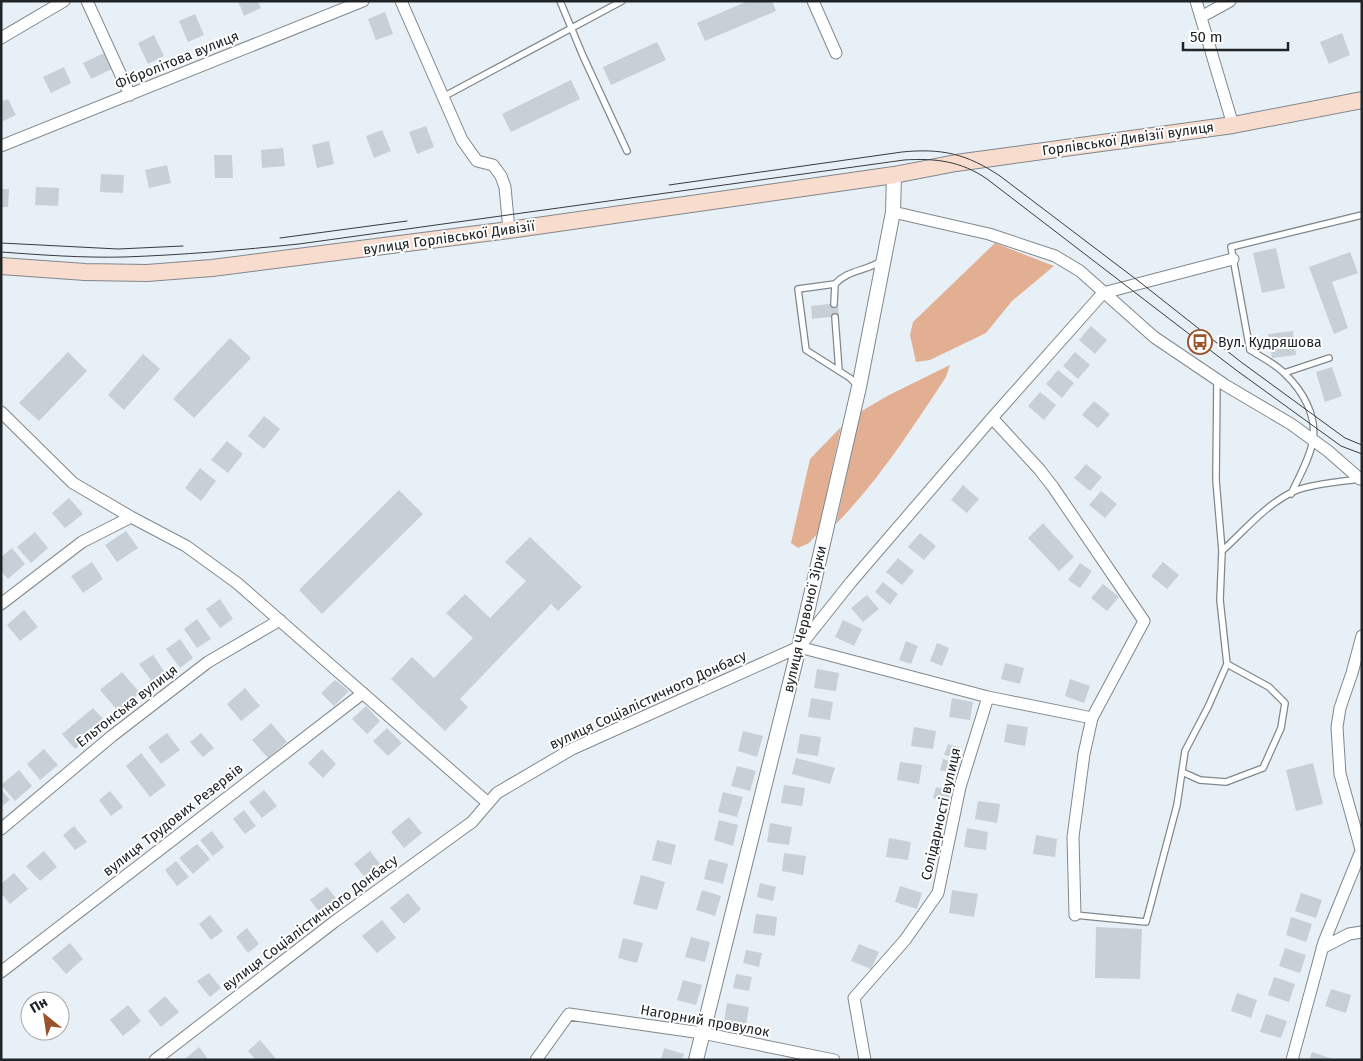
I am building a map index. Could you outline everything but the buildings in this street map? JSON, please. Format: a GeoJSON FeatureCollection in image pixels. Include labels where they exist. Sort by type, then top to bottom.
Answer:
{"type":"FeatureCollection","features":[{"type":"Feature","properties":{"kind":"main road","name":"Горлівської Дивізії вулиця"},"geometry":{"type":"LineString","coordinates":[[894,175],[956,164],[1233,125],[1362,100]]}},
{"type":"Feature","properties":{"kind":"main road","name":"вулиця Горлівської Дивізії"},"geometry":{"type":"LineString","coordinates":[[1,266],[85,272],[147,273],[212,268],[509,230],[894,175]]}},
{"type":"Feature","properties":{"kind":"street"},"geometry":{"type":"LineString","coordinates":[[1,38],[64,1]]}},
{"type":"Feature","properties":{"kind":"street"},"geometry":{"type":"LineString","coordinates":[[87,1],[130,95]]}},
{"type":"Feature","properties":{"kind":"street","name":"Фібролітова вулиця"},"geometry":{"type":"LineString","coordinates":[[1,146],[363,1]]}},
{"type":"Feature","properties":{"kind":"street"},"geometry":{"type":"LineString","coordinates":[[401,1],[462,140],[477,161],[493,166],[501,176],[505,187],[509,230]]}},
{"type":"Feature","properties":{"kind":"street"},"geometry":{"type":"LineString","coordinates":[[813,1],[836,53]]}},
{"type":"Feature","properties":{"kind":"street"},"geometry":{"type":"LineString","coordinates":[[1196,1],[1233,125]]}},
{"type":"Feature","properties":{"kind":"street"},"geometry":{"type":"LineString","coordinates":[[1202,16],[1230,1]]}},
{"type":"Feature","properties":{"kind":"street","name":"вулиця Червоної Зірки"},"geometry":{"type":"LineString","coordinates":[[696,1060],[799,647],[859,387],[893,212],[894,175]]}},
{"type":"Feature","properties":{"kind":"street"},"geometry":{"type":"LineString","coordinates":[[893,212],[990,234],[1055,256],[1080,271],[1154,337],[1217,380],[1313,439],[1361,479]]}},
{"type":"Feature","properties":{"kind":"street"},"geometry":{"type":"LineString","coordinates":[[1092,718],[988,696],[799,647],[851,582],[992,418],[1103,293],[1233,259]]}},
{"type":"Feature","properties":{"kind":"street"},"geometry":{"type":"LineString","coordinates":[[1,412],[73,483],[193,551],[237,583],[488,803]]}},
{"type":"Feature","properties":{"kind":"street"},"geometry":{"type":"LineString","coordinates":[[992,418],[1053,487],[1144,621],[1092,718],[1084,754],[1073,837],[1076,915]]}},
{"type":"Feature","properties":{"kind":"street"},"geometry":{"type":"LineString","coordinates":[[1,604],[82,542],[131,517]]}},
{"type":"Feature","properties":{"kind":"street","name":"Ельтонська вулиця"},"geometry":{"type":"LineString","coordinates":[[1,829],[112,736],[208,662],[280,620]]}},
{"type":"Feature","properties":{"kind":"street"},"geometry":{"type":"LineString","coordinates":[[1292,1060],[1322,948],[1361,852],[1340,774],[1337,727],[1340,708],[1357,675],[1362,636]]}},
{"type":"Feature","properties":{"kind":"street","name":"вулиця Соціалістичного Донбасу"},"geometry":{"type":"LineString","coordinates":[[155,1060],[334,922],[472,822],[497,793],[572,749],[799,647]]}},
{"type":"Feature","properties":{"kind":"street","name":"вулиця Трудових Резервів"},"geometry":{"type":"LineString","coordinates":[[1,972],[363,693]]}},
{"type":"Feature","properties":{"kind":"street","name":"Солідарності вулиця"},"geometry":{"type":"LineString","coordinates":[[865,1060],[854,998],[905,940],[938,893],[960,787],[988,696]]}},
{"type":"Feature","properties":{"kind":"street"},"geometry":{"type":"LineString","coordinates":[[1322,948],[1349,934],[1362,932]]}},
{"type":"Feature","properties":{"kind":"street","name":"Нагорний провулок"},"geometry":{"type":"LineString","coordinates":[[536,1060],[569,1014],[702,1033],[834,1060]]}},
{"type":"Feature","properties":{"kind":"lane"},"geometry":{"type":"LineString","coordinates":[[560,1],[627,151]]}},
{"type":"Feature","properties":{"kind":"lane"},"geometry":{"type":"LineString","coordinates":[[443,97],[622,1]]}},
{"type":"Feature","properties":{"kind":"lane"},"geometry":{"type":"LineString","coordinates":[[1291,494],[1308,457],[1313,439],[1313,426],[1306,402],[1284,373],[1250,350],[1231,248],[1362,215]]}},
{"type":"Feature","properties":{"kind":"lane"},"geometry":{"type":"LineString","coordinates":[[859,387],[806,350],[798,289],[835,284],[845,275],[870,268],[885,258]]}},
{"type":"Feature","properties":{"kind":"lane"},"geometry":{"type":"LineString","coordinates":[[834,304],[835,284]]}},
{"type":"Feature","properties":{"kind":"lane"},"geometry":{"type":"LineString","coordinates":[[835,317],[838,371]]}},
{"type":"Feature","properties":{"kind":"lane"},"geometry":{"type":"LineString","coordinates":[[1284,373],[1329,358]]}},
{"type":"Feature","properties":{"kind":"lane"},"geometry":{"type":"LineString","coordinates":[[1076,915],[1146,922],[1177,805],[1185,751],[1208,707],[1227,664],[1220,600],[1222,551],[1216,480],[1217,380]]}},
{"type":"Feature","properties":{"kind":"lane"},"geometry":{"type":"LineString","coordinates":[[1222,551],[1281,498],[1316,485],[1361,479]]}},
{"type":"Feature","properties":{"kind":"lane"},"geometry":{"type":"LineString","coordinates":[[1182,772],[1200,780],[1226,782],[1263,768],[1281,728],[1285,703],[1269,687],[1227,664]]}},
{"type":"Feature","properties":{"kind":"shaded area"},"geometry":{"type":"Polygon","coordinates":[[[995,243],[1054,266],[1012,301],[986,333],[930,360],[916,362],[910,335],[913,322],[995,243]]]}},
{"type":"Feature","properties":{"kind":"shaded area"},"geometry":{"type":"Polygon","coordinates":[[[950,365],[946,377],[895,453],[836,524],[860,412],[889,395],[950,365]]]}},
{"type":"Feature","properties":{"kind":"shaded area"},"geometry":{"type":"Polygon","coordinates":[[[841,427],[818,533],[809,543],[798,548],[791,543],[810,459],[841,427]]]}},
{"type":"Feature","properties":{"kind":"tram line"},"geometry":{"type":"LineString","coordinates":[[669,185],[902,152],[942,152],[976,162],[1000,176],[1241,362],[1345,438],[1362,445]]}},
{"type":"Feature","properties":{"kind":"tram line"},"geometry":{"type":"LineString","coordinates":[[1,252],[78,257],[124,257],[190,254],[299,244],[904,160],[937,160],[967,168],[987,179],[1236,370],[1341,446],[1362,454]]}},
{"type":"Feature","properties":{"kind":"tram line"},"geometry":{"type":"LineString","coordinates":[[280,238],[407,221]]}},
{"type":"Feature","properties":{"kind":"tram line"},"geometry":{"type":"LineString","coordinates":[[1,243],[118,249],[183,246]]}},
{"type":"Feature","properties":{"kind":"place","name":"Вул. Кудряшова"},"geometry":{"type":"Point","coordinates":[1200,342]}}]}
